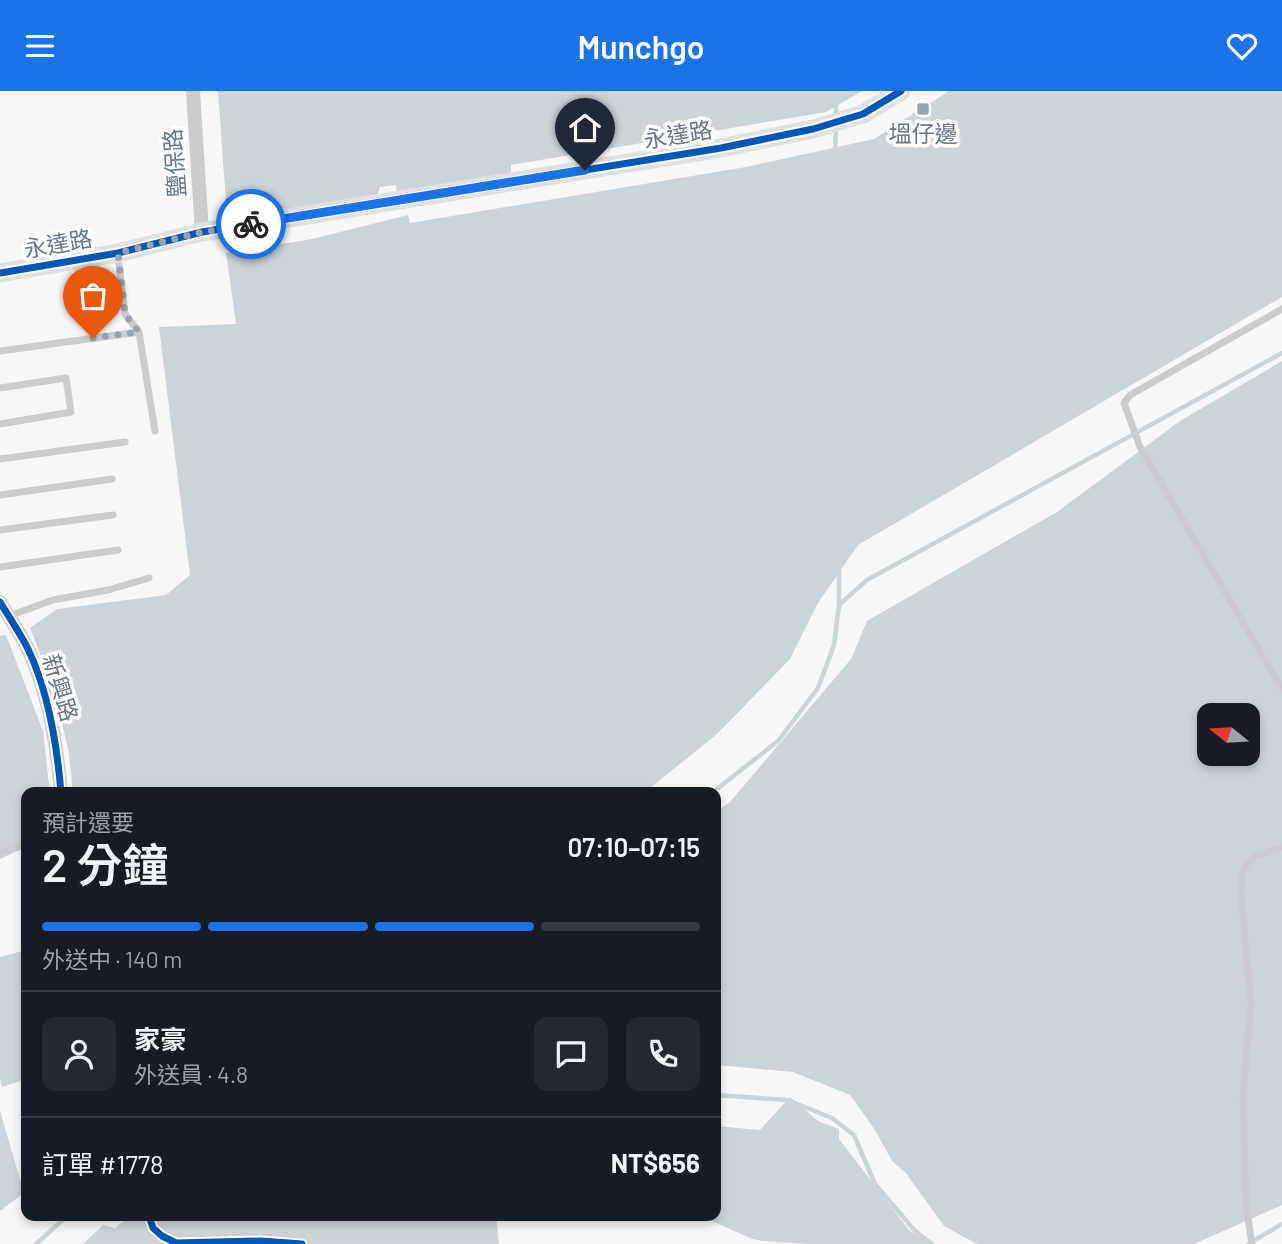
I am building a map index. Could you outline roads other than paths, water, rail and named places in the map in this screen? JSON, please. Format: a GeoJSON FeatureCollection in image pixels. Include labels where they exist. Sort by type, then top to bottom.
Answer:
{"type":"FeatureCollection","features":[{"type":"Feature","properties":{"kind":"street","name":"鹽保路"},"geometry":{"type":"LineString","coordinates":[[193,91],[202,232]]}},
{"type":"Feature","properties":{"kind":"street","name":"永達路"},"geometry":{"type":"LineString","coordinates":[[0,273],[118,253],[202,232],[734,145],[813,129],[863,114],[901,91]]}},
{"type":"Feature","properties":{"kind":"street","name":"新興路"},"geometry":{"type":"LineString","coordinates":[[0,602],[28,648],[42,687],[53,731],[60,787]]}},
{"type":"Feature","properties":{"kind":"street"},"geometry":{"type":"LineString","coordinates":[[151,1221],[160,1240],[176,1243],[261,1241],[302,1244]]}},
{"type":"Feature","properties":{"kind":"lane"},"geometry":{"type":"LineString","coordinates":[[118,253],[125,314],[139,332],[155,431]]}},
{"type":"Feature","properties":{"kind":"lane"},"geometry":{"type":"LineString","coordinates":[[1282,309],[1130,395],[1124,403],[1140,447],[1282,689]]}},
{"type":"Feature","properties":{"kind":"lane"},"geometry":{"type":"LineString","coordinates":[[0,351],[139,332]]}},
{"type":"Feature","properties":{"kind":"lane"},"geometry":{"type":"LineString","coordinates":[[0,388],[66,378],[71,412],[0,424]]}},
{"type":"Feature","properties":{"kind":"lane"},"geometry":{"type":"LineString","coordinates":[[0,459],[125,442]]}},
{"type":"Feature","properties":{"kind":"lane"},"geometry":{"type":"LineString","coordinates":[[0,495],[111,479]]}},
{"type":"Feature","properties":{"kind":"lane"},"geometry":{"type":"LineString","coordinates":[[0,530],[113,515]]}},
{"type":"Feature","properties":{"kind":"lane"},"geometry":{"type":"LineString","coordinates":[[0,567],[118,550]]}},
{"type":"Feature","properties":{"kind":"lane"},"geometry":{"type":"LineString","coordinates":[[8,617],[53,600],[108,590],[149,578]]}},
{"type":"Feature","properties":{"kind":"lane"},"geometry":{"type":"LineString","coordinates":[[0,853],[21,846]]}},
{"type":"Feature","properties":{"kind":"lane"},"geometry":{"type":"LineString","coordinates":[[1252,1244],[1246,1206],[1243,1095],[1251,1003],[1241,895],[1242,876],[1247,863],[1256,856],[1282,847]]}},
{"type":"Feature","properties":{"kind":"waterway"},"geometry":{"type":"LineString","coordinates":[[836,91],[836,118]]}},
{"type":"Feature","properties":{"kind":"waterway"},"geometry":{"type":"LineString","coordinates":[[835,153],[836,127]]}},
{"type":"Feature","properties":{"kind":"waterway"},"geometry":{"type":"LineString","coordinates":[[720,787],[778,741],[818,688],[834,645],[839,605],[867,580],[1282,353]]}},
{"type":"Feature","properties":{"kind":"waterway"},"geometry":{"type":"LineString","coordinates":[[839,568],[839,605]]}},
{"type":"Feature","properties":{"kind":"waterway"},"geometry":{"type":"LineString","coordinates":[[721,1095],[787,1100],[832,1118],[854,1135],[875,1184],[915,1231],[932,1244]]}},
{"type":"Feature","properties":{"kind":"waterway"},"geometry":{"type":"LineString","coordinates":[[36,1244],[61,1221]]}},
{"type":"Feature","properties":{"kind":"waterway"},"geometry":{"type":"LineString","coordinates":[[1248,1244],[1282,1224]]}},
{"type":"Feature","properties":{"kind":"place","name":"塭仔邊"},"geometry":{"type":"Point","coordinates":[923,109]}}]}
